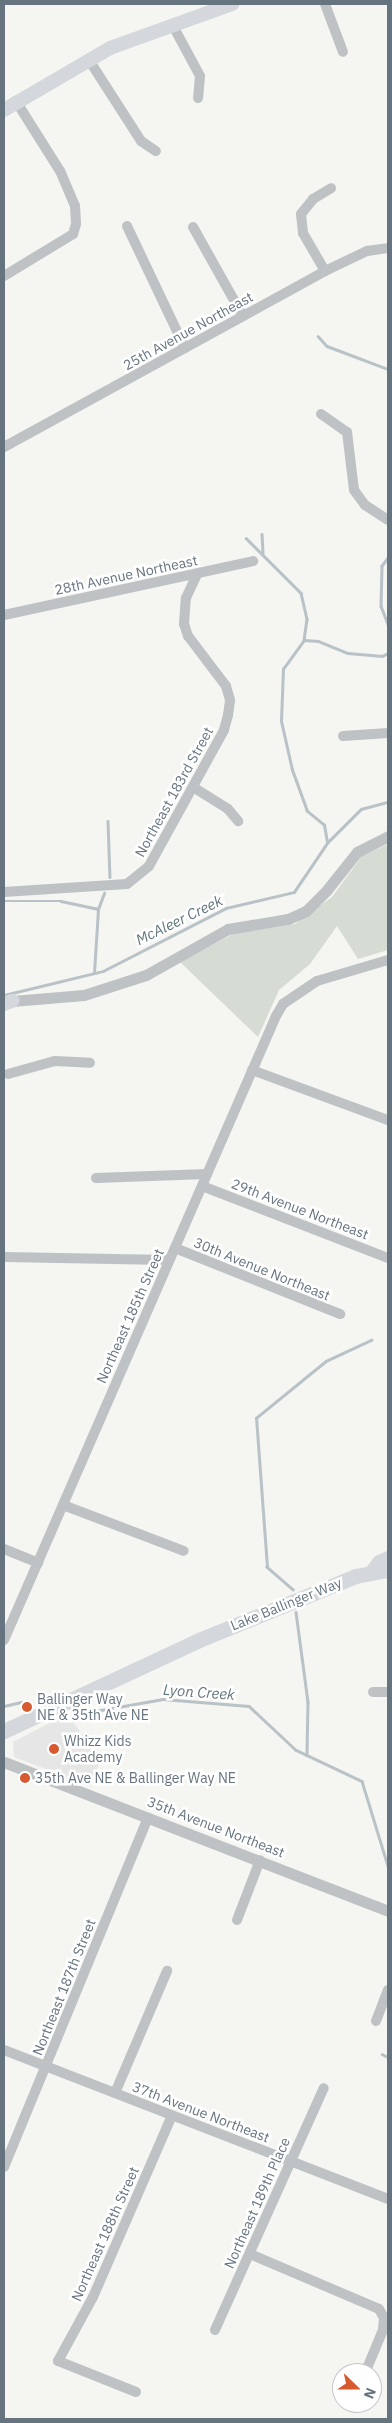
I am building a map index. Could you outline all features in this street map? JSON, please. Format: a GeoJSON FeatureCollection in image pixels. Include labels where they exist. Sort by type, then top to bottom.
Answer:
{"type":"FeatureCollection","features":[{"type":"Feature","properties":{"kind":"main road"},"geometry":{"type":"LineString","coordinates":[[4,110],[16,101],[89,60],[172,24],[232,4]]}},
{"type":"Feature","properties":{"kind":"main road","name":"Lake Ballinger Way"},"geometry":{"type":"LineString","coordinates":[[373,1570],[379,1562],[388,1558]]}},
{"type":"Feature","properties":{"kind":"main road","name":"Lake Ballinger Way"},"geometry":{"type":"LineString","coordinates":[[4,1731],[199,1640],[373,1570],[388,1570]]}},
{"type":"Feature","properties":{"kind":"street"},"geometry":{"type":"LineString","coordinates":[[325,4],[343,52]]}},
{"type":"Feature","properties":{"kind":"street"},"geometry":{"type":"LineString","coordinates":[[172,24],[200,76],[198,98]]}},
{"type":"Feature","properties":{"kind":"street"},"geometry":{"type":"LineString","coordinates":[[89,60],[141,140],[156,151]]}},
{"type":"Feature","properties":{"kind":"street"},"geometry":{"type":"LineString","coordinates":[[4,276],[73,234],[76,224],[75,206],[66,184],[16,101]]}},
{"type":"Feature","properties":{"kind":"street"},"geometry":{"type":"LineString","coordinates":[[325,271],[303,232],[301,214],[313,198],[331,188]]}},
{"type":"Feature","properties":{"kind":"street"},"geometry":{"type":"LineString","coordinates":[[126,226],[185,348]]}},
{"type":"Feature","properties":{"kind":"street"},"geometry":{"type":"LineString","coordinates":[[193,227],[243,316]]}},
{"type":"Feature","properties":{"kind":"street","name":"25th Avenue Northeast"},"geometry":{"type":"LineString","coordinates":[[4,446],[325,271],[367,251],[388,248]]}},
{"type":"Feature","properties":{"kind":"street"},"geometry":{"type":"LineString","coordinates":[[321,414],[347,432],[354,490],[365,505],[388,520]]}},
{"type":"Feature","properties":{"kind":"street","name":"28th Avenue Northeast"},"geometry":{"type":"LineString","coordinates":[[4,615],[253,561]]}},
{"type":"Feature","properties":{"kind":"street","name":"Northeast 183rd Street"},"geometry":{"type":"LineString","coordinates":[[7,892],[127,884],[140,877],[149,866],[224,730],[230,700],[226,686],[188,636],[184,624],[186,598],[197,574]]}},
{"type":"Feature","properties":{"kind":"street"},"geometry":{"type":"LineString","coordinates":[[344,736],[388,733]]}},
{"type":"Feature","properties":{"kind":"street"},"geometry":{"type":"LineString","coordinates":[[193,787],[228,809],[238,820]]}},
{"type":"Feature","properties":{"kind":"street"},"geometry":{"type":"LineString","coordinates":[[8,1003],[84,994],[146,974],[228,929],[288,918],[306,911],[326,892],[357,852],[388,836]]}},
{"type":"Feature","properties":{"kind":"street","name":"Northeast 185th Street"},"geometry":{"type":"LineString","coordinates":[[4,1640],[252,1070],[283,1004],[317,981],[388,960]]}},
{"type":"Feature","properties":{"kind":"street"},"geometry":{"type":"LineString","coordinates":[[5,1075],[55,1061],[90,1063]]}},
{"type":"Feature","properties":{"kind":"street"},"geometry":{"type":"LineString","coordinates":[[252,1070],[388,1120]]}},
{"type":"Feature","properties":{"kind":"street"},"geometry":{"type":"LineString","coordinates":[[96,1178],[207,1174]]}},
{"type":"Feature","properties":{"kind":"street","name":"29th Avenue Northeast"},"geometry":{"type":"LineString","coordinates":[[202,1186],[388,1258]]}},
{"type":"Feature","properties":{"kind":"street","name":"30th Avenue Northeast"},"geometry":{"type":"LineString","coordinates":[[174,1248],[340,1314]]}},
{"type":"Feature","properties":{"kind":"street"},"geometry":{"type":"LineString","coordinates":[[4,1257],[170,1260]]}},
{"type":"Feature","properties":{"kind":"street"},"geometry":{"type":"LineString","coordinates":[[63,1505],[184,1551]]}},
{"type":"Feature","properties":{"kind":"street"},"geometry":{"type":"LineString","coordinates":[[4,1549],[38,1563]]}},
{"type":"Feature","properties":{"kind":"street"},"geometry":{"type":"LineString","coordinates":[[374,1692],[388,1692]]}},
{"type":"Feature","properties":{"kind":"street","name":"35th Avenue Northeast"},"geometry":{"type":"LineString","coordinates":[[4,1762],[260,1860],[388,1912]]}},
{"type":"Feature","properties":{"kind":"street","name":"Northeast 187th Street"},"geometry":{"type":"LineString","coordinates":[[4,2167],[148,1817]]}},
{"type":"Feature","properties":{"kind":"street"},"geometry":{"type":"LineString","coordinates":[[237,1920],[260,1860]]}},
{"type":"Feature","properties":{"kind":"street"},"geometry":{"type":"LineString","coordinates":[[115,2093],[167,1971]]}},
{"type":"Feature","properties":{"kind":"street"},"geometry":{"type":"LineString","coordinates":[[376,2021],[388,1990]]}},
{"type":"Feature","properties":{"kind":"street","name":"37th Avenue Northeast"},"geometry":{"type":"LineString","coordinates":[[4,2050],[388,2199]]}},
{"type":"Feature","properties":{"kind":"street","name":"Northeast 189th Place"},"geometry":{"type":"LineString","coordinates":[[215,2330],[324,2088]]}},
{"type":"Feature","properties":{"kind":"street","name":"Northeast 188th Street"},"geometry":{"type":"LineString","coordinates":[[136,2392],[58,2361],[93,2297],[172,2115]]}},
{"type":"Feature","properties":{"kind":"street"},"geometry":{"type":"LineString","coordinates":[[250,2254],[370,2303],[380,2309],[384,2318],[383,2330],[369,2363]]}},
{"type":"Feature","properties":{"kind":"shaded area"},"geometry":{"type":"Polygon","coordinates":[[[388,844],[388,950],[358,959],[337,926],[310,964],[279,990],[258,1037],[180,962],[235,933],[295,924],[332,897],[362,856],[388,844]]]}},
{"type":"Feature","properties":{"kind":"shaded area","name":"Whizz Kids Academy"},"geometry":{"type":"Polygon","coordinates":[[[67,1714],[101,1759],[90,1786],[14,1757],[13,1742],[67,1714]]]}},
{"type":"Feature","properties":{"kind":"waterway"},"geometry":{"type":"LineString","coordinates":[[318,336],[327,346],[388,369]]}},
{"type":"Feature","properties":{"kind":"waterway"},"geometry":{"type":"LineString","coordinates":[[262,534],[263,553]]}},
{"type":"Feature","properties":{"kind":"waterway"},"geometry":{"type":"LineString","coordinates":[[246,538],[301,593],[307,619],[304,640]]}},
{"type":"Feature","properties":{"kind":"waterway"},"geometry":{"type":"LineString","coordinates":[[388,558],[382,566],[381,606],[388,624]]}},
{"type":"Feature","properties":{"kind":"waterway"},"geometry":{"type":"LineString","coordinates":[[327,842],[324,825],[307,811],[292,770],[281,721],[283,669],[304,640],[318,641],[348,653],[382,656],[388,653]]}},
{"type":"Feature","properties":{"kind":"waterway","name":"McAleer Creek"},"geometry":{"type":"LineString","coordinates":[[4,995],[103,971],[226,908],[294,892],[327,843],[361,809],[388,802]]}},
{"type":"Feature","properties":{"kind":"waterway"},"geometry":{"type":"LineString","coordinates":[[108,821],[110,877]]}},
{"type":"Feature","properties":{"kind":"waterway"},"geometry":{"type":"LineString","coordinates":[[94,973],[98,909],[104,893]]}},
{"type":"Feature","properties":{"kind":"waterway"},"geometry":{"type":"LineString","coordinates":[[4,901],[61,901],[98,909]]}},
{"type":"Feature","properties":{"kind":"waterway"},"geometry":{"type":"LineString","coordinates":[[293,1590],[267,1567],[256,1418],[326,1361],[371,1340]]}},
{"type":"Feature","properties":{"kind":"waterway"},"geometry":{"type":"LineString","coordinates":[[296,1612],[308,1702],[307,1755]]}},
{"type":"Feature","properties":{"kind":"waterway","name":"Lyon Creek"},"geometry":{"type":"LineString","coordinates":[[73,1715],[163,1699],[249,1706],[296,1750],[362,1781],[388,1866]]}},
{"type":"Feature","properties":{"kind":"waterway","name":"Lyon Creek"},"geometry":{"type":"LineString","coordinates":[[4,1706],[22,1702]]}},
{"type":"Feature","properties":{"kind":"waterway"},"geometry":{"type":"LineString","coordinates":[[382,2054],[388,2057]]}},
{"type":"Feature","properties":{"kind":"place","name":"Ballinger Way NE & 35th Ave NE"},"geometry":{"type":"Point","coordinates":[27,1707]}},
{"type":"Feature","properties":{"kind":"place","name":"Whizz Kids Academy"},"geometry":{"type":"Point","coordinates":[54,1749]}},
{"type":"Feature","properties":{"kind":"place","name":"35th Ave NE & Ballinger Way NE"},"geometry":{"type":"Point","coordinates":[25,1778]}}]}
